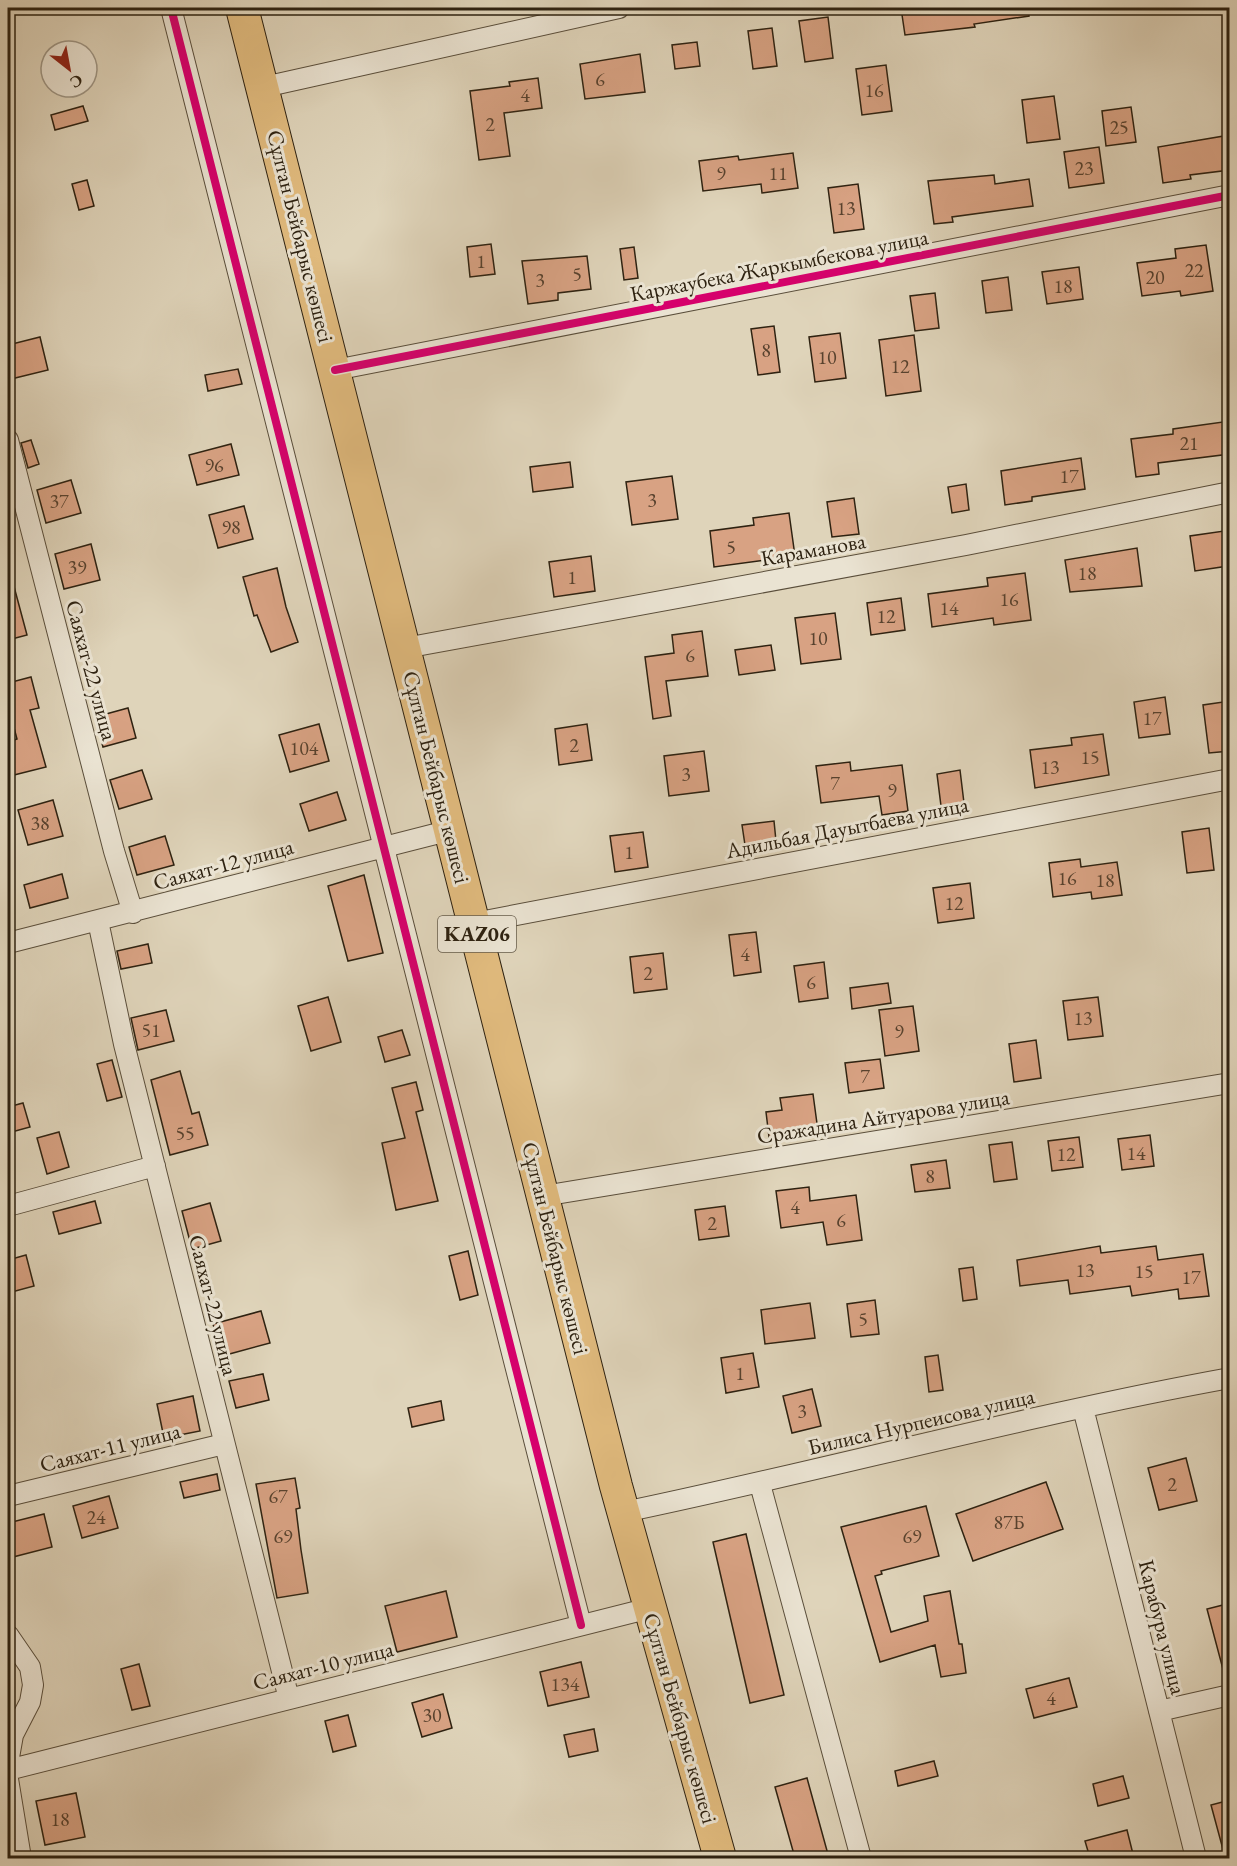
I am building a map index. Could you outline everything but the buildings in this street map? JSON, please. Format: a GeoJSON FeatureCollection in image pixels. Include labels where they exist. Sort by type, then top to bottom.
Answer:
{"type":"FeatureCollection","features":[{"type":"Feature","properties":{"kind":"main road","name":"Сұлтан Бейбарыс көшесі"},"geometry":{"type":"LineString","coordinates":[[242,8],[264,87],[624,1512],[720,1858]]}},
{"type":"Feature","properties":{"kind":"street"},"geometry":{"type":"LineString","coordinates":[[171,8],[581,1625]]}},
{"type":"Feature","properties":{"kind":"street"},"geometry":{"type":"LineString","coordinates":[[264,87],[619,8]]}},
{"type":"Feature","properties":{"kind":"street","name":"Каржаубека Жаркымбекова улица"},"geometry":{"type":"LineString","coordinates":[[335,370],[1230,195]]}},
{"type":"Feature","properties":{"kind":"street","name":"Саяхат-22 улица"},"geometry":{"type":"LineString","coordinates":[[8,440],[114,851],[133,913]]}},
{"type":"Feature","properties":{"kind":"street","name":"Караманова"},"geometry":{"type":"LineString","coordinates":[[405,648],[966,545],[1230,492]]}},
{"type":"Feature","properties":{"kind":"street","name":"Адильбая Дауытбаева улица"},"geometry":{"type":"LineString","coordinates":[[474,923],[1230,779]]}},
{"type":"Feature","properties":{"kind":"street","name":"Саяхат-12 улица"},"geometry":{"type":"LineString","coordinates":[[8,943],[133,913],[451,830]]}},
{"type":"Feature","properties":{"kind":"street","name":"Саяхат-22 улица"},"geometry":{"type":"LineString","coordinates":[[98,921],[124,1044],[288,1699]]}},
{"type":"Feature","properties":{"kind":"street","name":"Сражадина Айтуарова улица"},"geometry":{"type":"LineString","coordinates":[[543,1196],[1230,1083]]}},
{"type":"Feature","properties":{"kind":"street"},"geometry":{"type":"LineString","coordinates":[[8,1206],[155,1166]]}},
{"type":"Feature","properties":{"kind":"street","name":"Билиса Нурпеисова улица"},"geometry":{"type":"LineString","coordinates":[[624,1512],[760,1484],[1083,1408],[1230,1378]]}},
{"type":"Feature","properties":{"kind":"street","name":"Карабура улица"},"geometry":{"type":"LineString","coordinates":[[1083,1408],[1196,1858]]}},
{"type":"Feature","properties":{"kind":"street","name":"Саяхат-11 улица"},"geometry":{"type":"LineString","coordinates":[[8,1496],[224,1444]]}},
{"type":"Feature","properties":{"kind":"street"},"geometry":{"type":"LineString","coordinates":[[760,1484],[861,1858]]}},
{"type":"Feature","properties":{"kind":"street","name":"Саяхат-10 улица"},"geometry":{"type":"LineString","coordinates":[[8,1770],[650,1608]]}},
{"type":"Feature","properties":{"kind":"street"},"geometry":{"type":"LineString","coordinates":[[8,1635],[30,1666],[33,1685],[30,1702],[13,1735],[8,1764]]}},
{"type":"Feature","properties":{"kind":"street"},"geometry":{"type":"LineString","coordinates":[[1159,1711],[1230,1695]]}},
{"type":"Feature","properties":{"kind":"street"},"geometry":{"type":"LineString","coordinates":[[8,1779],[21,1858]]}},
{"type":"Feature","properties":{"kind":"cycle path"},"geometry":{"type":"LineString","coordinates":[[171,8],[581,1625]]}},
{"type":"Feature","properties":{"kind":"cycle path"},"geometry":{"type":"LineString","coordinates":[[335,370],[1230,195]]}}]}
